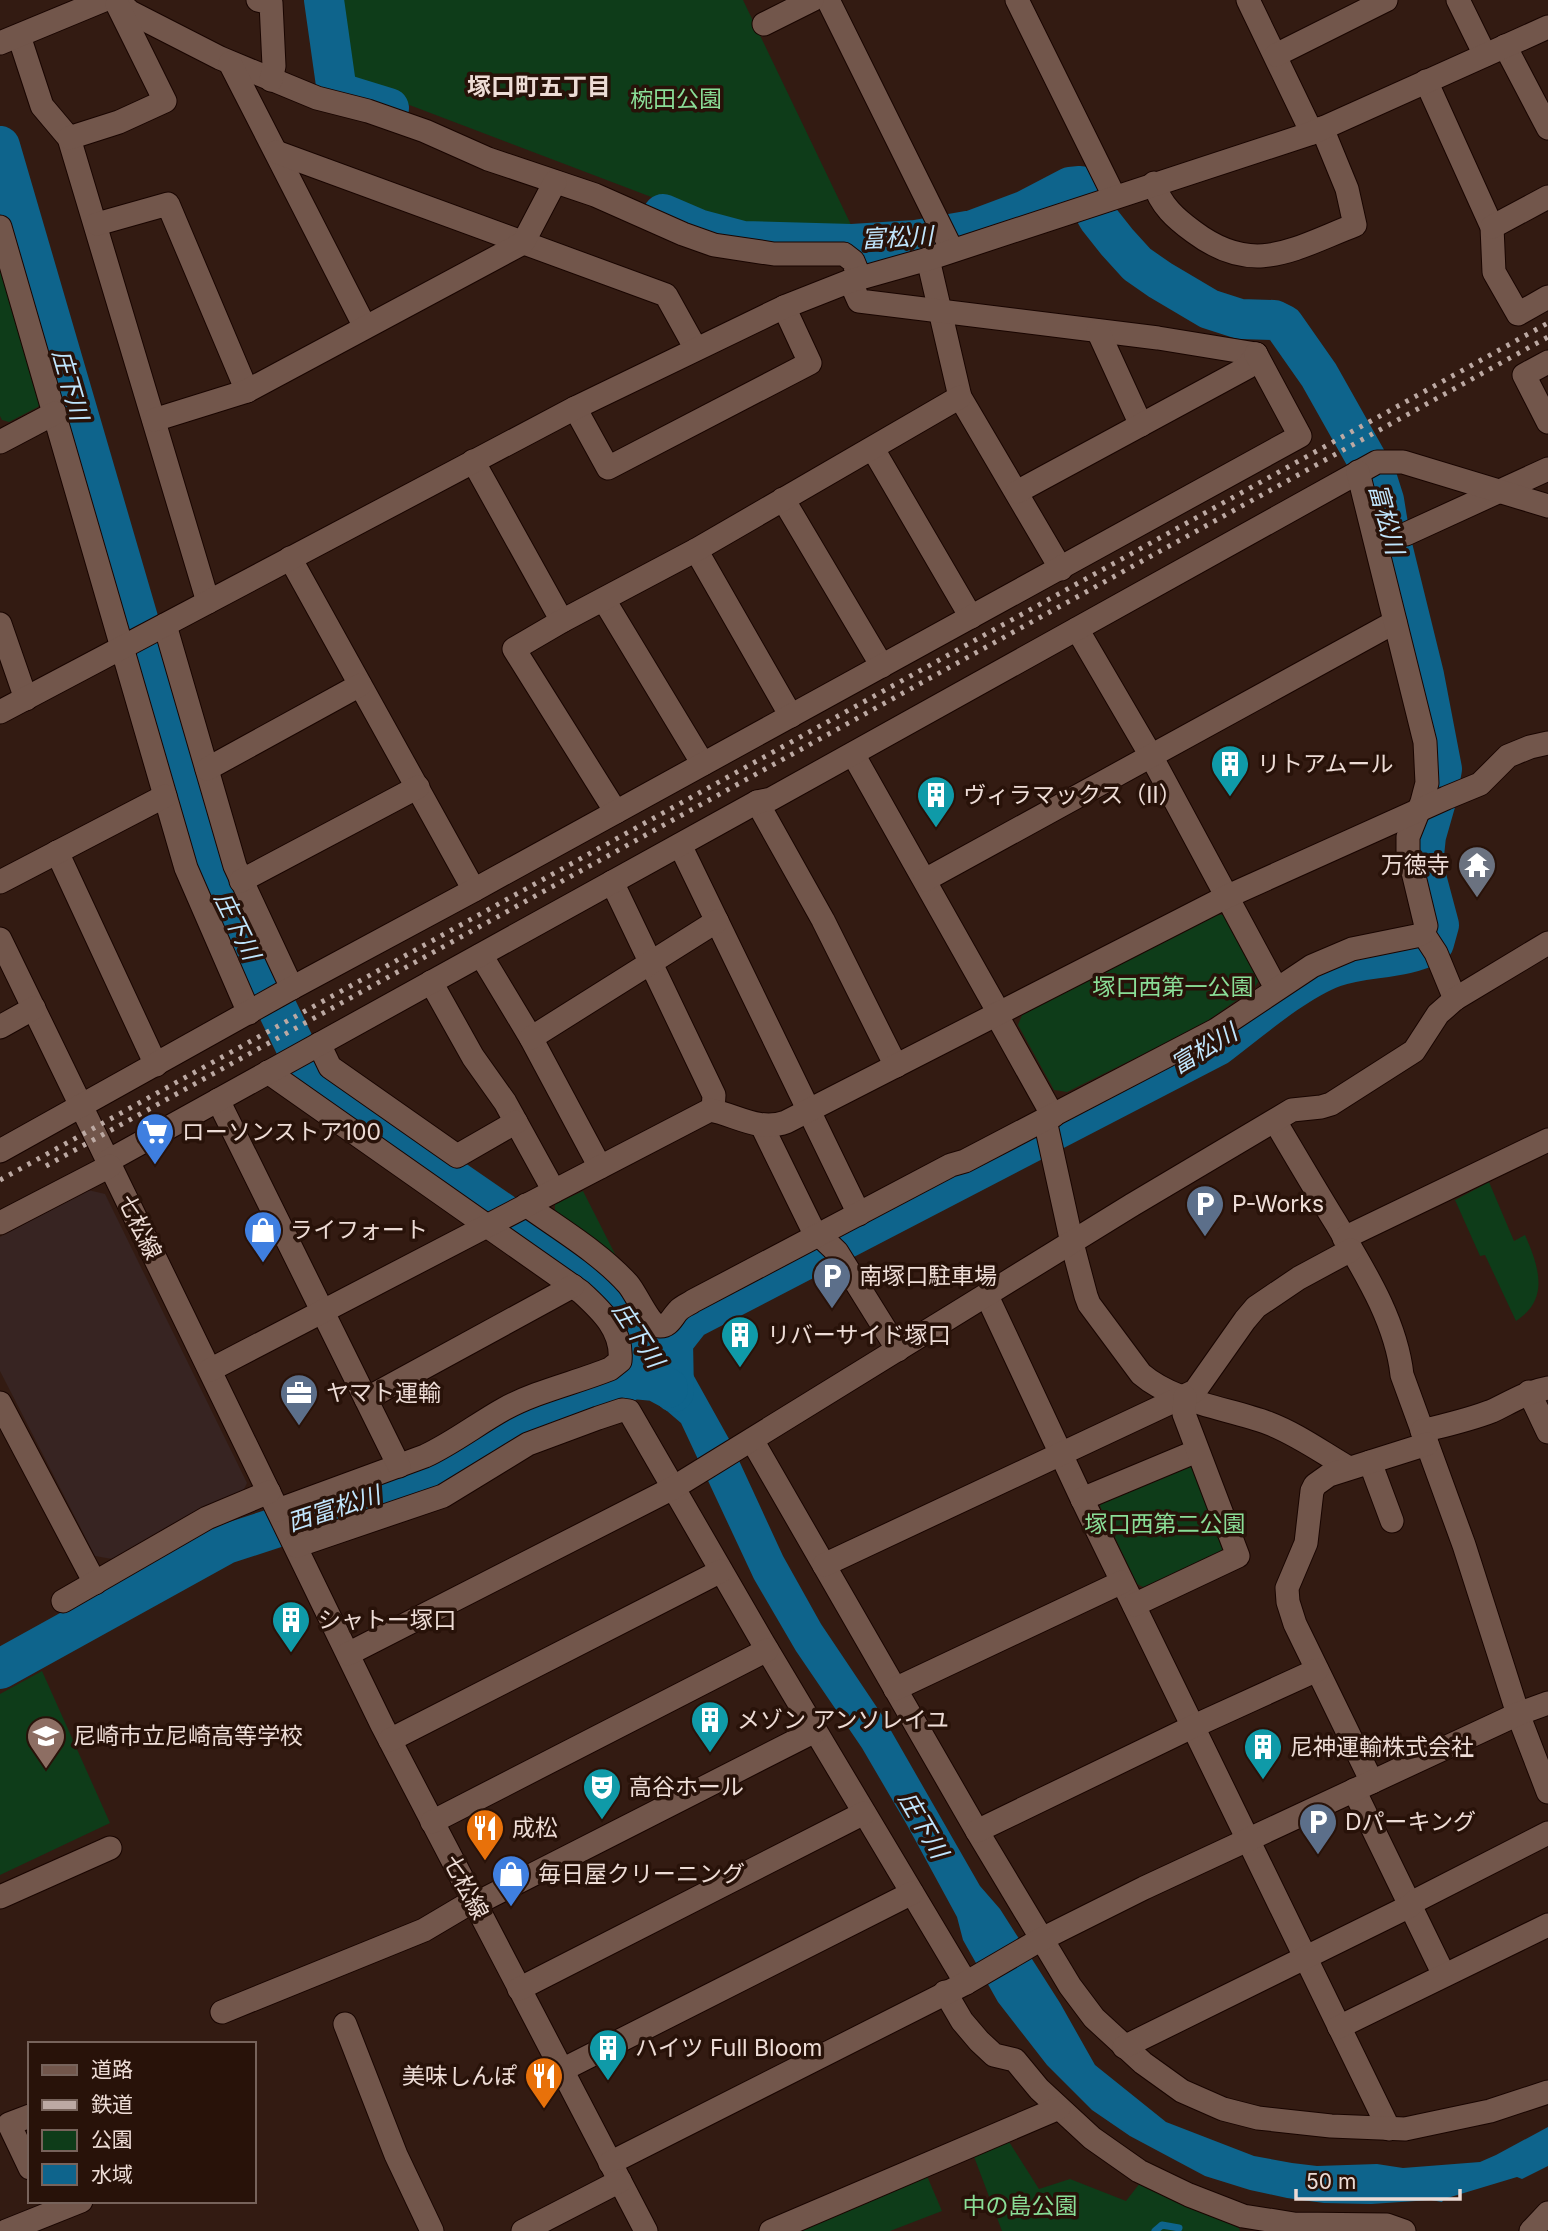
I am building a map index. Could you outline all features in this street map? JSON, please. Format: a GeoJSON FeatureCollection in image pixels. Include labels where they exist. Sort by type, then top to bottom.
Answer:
{"type":"FeatureCollection","features":[{"type":"Feature","properties":{"kind":"street"},"geometry":{"type":"LineString","coordinates":[[104,0],[9,39],[42,106],[69,138],[97,224],[208,602]]}},
{"type":"Feature","properties":{"kind":"street"},"geometry":{"type":"LineString","coordinates":[[69,138],[119,122],[164,101],[116,0]]}},
{"type":"Feature","properties":{"kind":"street"},"geometry":{"type":"LineString","coordinates":[[116,0],[130,12],[230,63],[317,98],[368,111],[425,131],[488,159],[595,195],[715,245],[774,254],[844,254],[853,261],[859,300],[1256,354]]}},
{"type":"Feature","properties":{"kind":"street"},"geometry":{"type":"LineString","coordinates":[[258,0],[271,4],[274,66],[271,79]]}},
{"type":"Feature","properties":{"kind":"street"},"geometry":{"type":"LineString","coordinates":[[764,24],[811,0]]}},
{"type":"Feature","properties":{"kind":"street"},"geometry":{"type":"LineString","coordinates":[[828,0],[947,240]]}},
{"type":"Feature","properties":{"kind":"street"},"geometry":{"type":"LineString","coordinates":[[1017,0],[1098,201]]}},
{"type":"Feature","properties":{"kind":"street"},"geometry":{"type":"LineString","coordinates":[[1154,183],[1158,195],[1175,219],[1202,239],[1229,253],[1253,257],[1275,255],[1355,225],[1347,189],[1248,0]]}},
{"type":"Feature","properties":{"kind":"street"},"geometry":{"type":"LineString","coordinates":[[1276,55],[1386,0]]}},
{"type":"Feature","properties":{"kind":"street"},"geometry":{"type":"LineString","coordinates":[[1458,0],[1548,128]]}},
{"type":"Feature","properties":{"kind":"street"},"geometry":{"type":"LineString","coordinates":[[0,712],[575,408],[784,307],[855,280],[928,259],[947,240],[1098,201],[1317,130],[1548,27]]}},
{"type":"Feature","properties":{"kind":"street"},"geometry":{"type":"LineString","coordinates":[[230,63],[365,327]]}},
{"type":"Feature","properties":{"kind":"street"},"geometry":{"type":"LineString","coordinates":[[1426,81],[1492,228],[1494,272],[1518,314],[1548,297]]}},
{"type":"Feature","properties":{"kind":"street"},"geometry":{"type":"LineString","coordinates":[[276,152],[666,295],[696,349]]}},
{"type":"Feature","properties":{"kind":"street"},"geometry":{"type":"LineString","coordinates":[[154,420],[247,391],[523,243],[555,182]]}},
{"type":"Feature","properties":{"kind":"street"},"geometry":{"type":"LineString","coordinates":[[1492,228],[1548,197]]}},
{"type":"Feature","properties":{"kind":"street"},"geometry":{"type":"LineString","coordinates":[[97,224],[167,204],[247,391]]}},
{"type":"Feature","properties":{"kind":"street"},"geometry":{"type":"LineString","coordinates":[[1,232],[127,645],[186,868],[254,1010]]}},
{"type":"Feature","properties":{"kind":"street"},"geometry":{"type":"LineString","coordinates":[[928,259],[960,397],[1061,569]]}},
{"type":"Feature","properties":{"kind":"street"},"geometry":{"type":"LineString","coordinates":[[575,408],[608,468],[810,363],[784,307]]}},
{"type":"Feature","properties":{"kind":"street"},"geometry":{"type":"LineString","coordinates":[[1098,331],[1142,425]]}},
{"type":"Feature","properties":{"kind":"street"},"geometry":{"type":"LineString","coordinates":[[1017,492],[1248,367],[1256,354]]}},
{"type":"Feature","properties":{"kind":"street"},"geometry":{"type":"LineString","coordinates":[[0,1151],[288,990],[1300,436],[1256,354]]}},
{"type":"Feature","properties":{"kind":"street"},"geometry":{"type":"LineString","coordinates":[[1548,362],[1524,375],[1548,422]]}},
{"type":"Feature","properties":{"kind":"street"},"geometry":{"type":"LineString","coordinates":[[616,812],[514,649],[696,550],[960,397]]}},
{"type":"Feature","properties":{"kind":"street"},"geometry":{"type":"LineString","coordinates":[[1,437],[55,413]]}},
{"type":"Feature","properties":{"kind":"street"},"geometry":{"type":"LineString","coordinates":[[873,449],[971,617]]}},
{"type":"Feature","properties":{"kind":"street"},"geometry":{"type":"LineString","coordinates":[[473,461],[562,621]]}},
{"type":"Feature","properties":{"kind":"street"},"geometry":{"type":"LineString","coordinates":[[0,1223],[757,802],[771,799],[853,754],[1366,467],[1403,462],[1548,506]]}},
{"type":"Feature","properties":{"kind":"street"},"geometry":{"type":"LineString","coordinates":[[1366,467],[1395,622],[1425,742],[1431,805],[1408,837],[1408,851],[1428,941],[1454,999]]}},
{"type":"Feature","properties":{"kind":"street"},"geometry":{"type":"LineString","coordinates":[[1406,534],[1548,469]]}},
{"type":"Feature","properties":{"kind":"street"},"geometry":{"type":"LineString","coordinates":[[783,499],[882,666]]}},
{"type":"Feature","properties":{"kind":"street"},"geometry":{"type":"LineString","coordinates":[[696,550],[792,716]]}},
{"type":"Feature","properties":{"kind":"street"},"geometry":{"type":"LineString","coordinates":[[290,558],[474,890]]}},
{"type":"Feature","properties":{"kind":"street"},"geometry":{"type":"LineString","coordinates":[[604,600],[703,764]]}},
{"type":"Feature","properties":{"kind":"street"},"geometry":{"type":"LineString","coordinates":[[925,880],[1150,754],[1395,622]]}},
{"type":"Feature","properties":{"kind":"street"},"geometry":{"type":"LineString","coordinates":[[0,624],[26,699]]}},
{"type":"Feature","properties":{"kind":"street"},"geometry":{"type":"LineString","coordinates":[[162,626],[234,866],[288,990]]}},
{"type":"Feature","properties":{"kind":"street"},"geometry":{"type":"LineString","coordinates":[[1077,629],[1150,754],[1276,989]]}},
{"type":"Feature","properties":{"kind":"street"},"geometry":{"type":"LineString","coordinates":[[207,769],[360,685]]}},
{"type":"Feature","properties":{"kind":"street"},"geometry":{"type":"LineString","coordinates":[[210,1370],[710,1110],[762,1126],[776,1126],[1226,897],[1480,784],[1508,756],[1548,743]]}},
{"type":"Feature","properties":{"kind":"street"},"geometry":{"type":"LineString","coordinates":[[853,754],[997,1014],[1049,1125],[1072,1243],[1089,1304],[1121,1349],[1150,1381],[1185,1397],[1282,1429],[1359,1465],[1392,1521]]}},
{"type":"Feature","properties":{"kind":"street"},"geometry":{"type":"LineString","coordinates":[[242,881],[418,787]]}},
{"type":"Feature","properties":{"kind":"street"},"geometry":{"type":"LineString","coordinates":[[0,883],[166,796]]}},
{"type":"Feature","properties":{"kind":"street"},"geometry":{"type":"LineString","coordinates":[[757,802],[823,920],[896,1066]]}},
{"type":"Feature","properties":{"kind":"street"},"geometry":{"type":"LineString","coordinates":[[680,845],[859,1214]]}},
{"type":"Feature","properties":{"kind":"street"},"geometry":{"type":"LineString","coordinates":[[57,852],[156,1065]]}},
{"type":"Feature","properties":{"kind":"street"},"geometry":{"type":"LineString","coordinates":[[612,882],[713,1095],[713,1111]]}},
{"type":"Feature","properties":{"kind":"street"},"geometry":{"type":"LineString","coordinates":[[531,1038],[717,921]]}},
{"type":"Feature","properties":{"kind":"street","name":"七松線"},"geometry":{"type":"LineString","coordinates":[[0,939],[390,1740],[646,2231]]}},
{"type":"Feature","properties":{"kind":"street"},"geometry":{"type":"LineString","coordinates":[[523,1207],[598,1256],[628,1284],[651,1322],[657,1326],[669,1322],[679,1310],[693,1301],[827,1242],[859,1214],[951,1165],[1049,1125],[1216,1030],[1312,966],[1352,949],[1428,941]]}},
{"type":"Feature","properties":{"kind":"street"},"geometry":{"type":"LineString","coordinates":[[348,1654],[678,1484],[1292,1110],[1331,1104],[1406,1057],[1438,1014],[1454,999],[1548,943]]}},
{"type":"Feature","properties":{"kind":"street"},"geometry":{"type":"LineString","coordinates":[[481,955],[531,1038],[600,1167]]}},
{"type":"Feature","properties":{"kind":"street"},"geometry":{"type":"LineString","coordinates":[[431,982],[473,1057],[516,1122],[554,1191]]}},
{"type":"Feature","properties":{"kind":"street"},"geometry":{"type":"LineString","coordinates":[[0,1027],[34,1008]]}},
{"type":"Feature","properties":{"kind":"street"},"geometry":{"type":"LineString","coordinates":[[316,1046],[330,1067],[457,1156],[516,1122]]}},
{"type":"Feature","properties":{"kind":"street"},"geometry":{"type":"LineString","coordinates":[[63,1601],[207,1518],[276,1506],[399,1466],[445,1447],[504,1409],[610,1369],[620,1361],[621,1346],[610,1321],[597,1306],[490,1224],[276,1068]]}},
{"type":"Feature","properties":{"kind":"street"},"geometry":{"type":"LineString","coordinates":[[218,1100],[399,1466]]}},
{"type":"Feature","properties":{"kind":"street"},"geometry":{"type":"LineString","coordinates":[[1275,1121],[1380,1303],[1400,1359],[1402,1375],[1464,1545],[1518,1714],[1548,1792]]}},
{"type":"Feature","properties":{"kind":"street"},"geometry":{"type":"LineString","coordinates":[[762,1126],[812,1228],[827,1242],[898,1350]]}},
{"type":"Feature","properties":{"kind":"street"},"geometry":{"type":"LineString","coordinates":[[824,1565],[1185,1397],[1195,1391],[1256,1307],[1348,1244],[1548,1140]]}},
{"type":"Feature","properties":{"kind":"street"},"geometry":{"type":"LineString","coordinates":[[366,1399],[573,1286]]}},
{"type":"Feature","properties":{"kind":"street"},"geometry":{"type":"LineString","coordinates":[[987,1296],[1122,1582],[1389,2129]]}},
{"type":"Feature","properties":{"kind":"street"},"geometry":{"type":"LineString","coordinates":[[1444,1975],[1410,1906],[1317,1670],[1290,1612],[1287,1588],[1308,1536],[1312,1491],[1322,1480],[1539,1390],[1548,1432]]}},
{"type":"Feature","properties":{"kind":"street"},"geometry":{"type":"LineString","coordinates":[[1134,1605],[1238,1556],[1184,1414],[1185,1397]]}},
{"type":"Feature","properties":{"kind":"street"},"geometry":{"type":"LineString","coordinates":[[0,1403],[95,1583]]}},
{"type":"Feature","properties":{"kind":"street"},"geometry":{"type":"LineString","coordinates":[[294,1543],[443,1496],[528,1444],[622,1410],[629,1411],[678,1484],[721,1571],[912,1894],[961,1985],[962,2021],[979,2041],[994,2054],[1015,2060],[1059,2108],[1092,2138],[1139,2171],[1217,2207],[1243,2216],[1285,2223],[1404,2231]]}},
{"type":"Feature","properties":{"kind":"street"},"geometry":{"type":"LineString","coordinates":[[748,1443],[824,1565],[1041,1941],[1078,1998],[1124,2047],[1163,2079],[1182,2091],[1239,2114],[1305,2124],[1389,2129],[1405,2129],[1461,2119],[1548,2092]]}},
{"type":"Feature","properties":{"kind":"street"},"geometry":{"type":"LineString","coordinates":[[1082,1499],[1197,1451]]}},
{"type":"Feature","properties":{"kind":"street"},"geometry":{"type":"LineString","coordinates":[[390,1740],[721,1571]]}},
{"type":"Feature","properties":{"kind":"street"},"geometry":{"type":"LineString","coordinates":[[895,1689],[1122,1582]]}},
{"type":"Feature","properties":{"kind":"street"},"geometry":{"type":"LineString","coordinates":[[432,1822],[767,1650]]}},
{"type":"Feature","properties":{"kind":"street"},"geometry":{"type":"LineString","coordinates":[[977,1831],[1317,1670]]}},
{"type":"Feature","properties":{"kind":"street"},"geometry":{"type":"LineString","coordinates":[[523,2231],[615,2172],[1041,1941],[1144,1888],[1518,1714],[1548,1703]]}},
{"type":"Feature","properties":{"kind":"street"},"geometry":{"type":"LineString","coordinates":[[222,2012],[424,1930],[474,1902],[815,1731]]}},
{"type":"Feature","properties":{"kind":"street"},"geometry":{"type":"LineString","coordinates":[[519,1989],[864,1813]]}},
{"type":"Feature","properties":{"kind":"street"},"geometry":{"type":"LineString","coordinates":[[1124,2047],[1305,1959],[1548,1833]]}},
{"type":"Feature","properties":{"kind":"street"},"geometry":{"type":"LineString","coordinates":[[0,1897],[110,1848]]}},
{"type":"Feature","properties":{"kind":"street"},"geometry":{"type":"LineString","coordinates":[[562,2070],[912,1894]]}},
{"type":"Feature","properties":{"kind":"street"},"geometry":{"type":"LineString","coordinates":[[1339,2027],[1548,1925]]}},
{"type":"Feature","properties":{"kind":"street"},"geometry":{"type":"LineString","coordinates":[[345,2024],[396,2155],[432,2231]]}},
{"type":"Feature","properties":{"kind":"street"},"geometry":{"type":"LineString","coordinates":[[771,2231],[1059,2108]]}},
{"type":"Feature","properties":{"kind":"street"},"geometry":{"type":"LineString","coordinates":[[28,2117],[9,2124],[28,2164]]}},
{"type":"Feature","properties":{"kind":"street"},"geometry":{"type":"LineString","coordinates":[[6,2231],[47,2207],[70,2203]]}},
{"type":"Feature","properties":{"kind":"street"},"geometry":{"type":"LineString","coordinates":[[1531,2231],[1548,2213]]}},
{"type":"Feature","properties":{"kind":"shaded area"},"geometry":{"type":"Polygon","coordinates":[[[88,1190],[105,1194],[247,1483],[243,1491],[112,1559],[95,1556],[0,1371],[0,1237],[88,1190]]]}},
{"type":"Feature","properties":{"kind":"green space","name":"椀田公園"},"geometry":{"type":"Polygon","coordinates":[[[335,0],[743,0],[854,231],[725,225],[349,82],[335,0]]]}},
{"type":"Feature","properties":{"kind":"green space"},"geometry":{"type":"Polygon","coordinates":[[[0,263],[43,400],[38,407],[9,422],[2,420],[0,416],[0,263]]]}},
{"type":"Feature","properties":{"kind":"green space","name":"塚口西第一公園"},"geometry":{"type":"Polygon","coordinates":[[[1212,914],[1225,915],[1259,980],[1255,987],[1202,1025],[1067,1092],[1054,1090],[1018,1025],[1022,1015],[1212,914]]]}},
{"type":"Feature","properties":{"kind":"green space"},"geometry":{"type":"Polygon","coordinates":[[[1489,1182],[1514,1241],[1525,1235],[1538,1272],[1539,1284],[1533,1304],[1516,1321],[1485,1255],[1480,1256],[1455,1200],[1489,1182]]]}},
{"type":"Feature","properties":{"kind":"green space"},"geometry":{"type":"Polygon","coordinates":[[[583,1191],[617,1258],[555,1214],[555,1204],[583,1191]]]}},
{"type":"Feature","properties":{"kind":"green space","name":"塚口西第二公園"},"geometry":{"type":"Polygon","coordinates":[[[1187,1463],[1195,1466],[1224,1547],[1220,1554],[1145,1588],[1137,1584],[1100,1506],[1102,1497],[1187,1463]]]}},
{"type":"Feature","properties":{"kind":"green space","name":"尼崎市立尼崎高等学校"},"geometry":{"type":"Polygon","coordinates":[[[42,1671],[110,1823],[0,1875],[0,1694],[42,1671]]]}},
{"type":"Feature","properties":{"kind":"green space","name":"中の島公園"},"geometry":{"type":"Polygon","coordinates":[[[1006,2137],[1039,2189],[1070,2179],[1126,2201],[1140,2183],[1239,2228],[1240,2231],[1002,2231],[973,2154],[1006,2137]]]}},
{"type":"Feature","properties":{"kind":"green space"},"geometry":{"type":"Polygon","coordinates":[[[927,2176],[942,2211],[890,2231],[789,2231],[927,2176]]]}},
{"type":"Feature","properties":{"kind":"water"},"geometry":{"type":"Polygon","coordinates":[[[654,1338],[685,1342],[690,1369],[729,1439],[783,1556],[821,1624],[882,1715],[980,1886],[1000,1909],[1060,2003],[1095,2065],[1166,2122],[1254,2156],[1317,2166],[1377,2164],[1403,2168],[1480,2162],[1548,2127],[1548,2166],[1522,2179],[1517,2177],[1444,2199],[1442,2202],[1324,2203],[1250,2190],[1205,2176],[1130,2136],[1092,2110],[1047,2065],[998,2002],[963,1940],[957,1917],[907,1825],[862,1748],[796,1651],[754,1579],[681,1423],[653,1399],[624,1397],[615,1377],[634,1369],[636,1348],[654,1338]]]}},
{"type":"Feature","properties":{"kind":"waterway","name":"富松川"},"geometry":{"type":"LineString","coordinates":[[324,0],[337,92],[389,108]]}},
{"type":"Feature","properties":{"kind":"waterway","name":"庄下川"},"geometry":{"type":"LineString","coordinates":[[0,146],[212,872],[309,1075],[379,1128],[607,1288],[632,1319],[652,1359],[672,1388]]}},
{"type":"Feature","properties":{"kind":"waterway","name":"富松川"},"geometry":{"type":"LineString","coordinates":[[663,214],[698,229],[743,241],[852,244],[916,240],[973,230],[1026,210],[1070,187],[1080,186],[1098,218],[1117,242],[1137,264],[1160,280],[1209,309],[1240,319],[1274,320],[1284,325],[1319,375],[1377,478],[1424,675],[1442,769],[1426,836],[1423,865],[1439,925],[1434,943],[1410,952],[1346,964],[1319,973],[1274,1002],[1217,1046],[691,1319],[673,1342],[674,1392]]}},
{"type":"Feature","properties":{"kind":"waterway","name":"西富松川"},"geometry":{"type":"LineString","coordinates":[[0,1669],[226,1544],[434,1476],[501,1431],[634,1379],[655,1381],[668,1388]]}},
{"type":"Feature","properties":{"kind":"waterway"},"geometry":{"type":"LineString","coordinates":[[1155,2231],[1162,2225],[1179,2228]]}},
{"type":"Feature","properties":{"kind":"railway"},"geometry":{"type":"LineString","coordinates":[[0,1180],[1548,323]]}},
{"type":"Feature","properties":{"kind":"railway"},"geometry":{"type":"LineString","coordinates":[[46,1166],[1548,337]]}},
{"type":"Feature","properties":{"kind":"place","name":"リトアムール"},"geometry":{"type":"Point","coordinates":[1230,798]}},
{"type":"Feature","properties":{"kind":"place","name":"ヴィラマックス（Ⅱ）"},"geometry":{"type":"Point","coordinates":[936,829]}},
{"type":"Feature","properties":{"kind":"place","name":"万徳寺"},"geometry":{"type":"Point","coordinates":[1477,899]}},
{"type":"Feature","properties":{"kind":"place","name":"ローソンストア100"},"geometry":{"type":"Point","coordinates":[155,1166]}},
{"type":"Feature","properties":{"kind":"place","name":"P-Works"},"geometry":{"type":"Point","coordinates":[1205,1238]}},
{"type":"Feature","properties":{"kind":"place","name":"ライフォート"},"geometry":{"type":"Point","coordinates":[263,1264]}},
{"type":"Feature","properties":{"kind":"place","name":"南塚口駐車場"},"geometry":{"type":"Point","coordinates":[832,1310]}},
{"type":"Feature","properties":{"kind":"place","name":"リバーサイド塚口"},"geometry":{"type":"Point","coordinates":[740,1369]}},
{"type":"Feature","properties":{"kind":"place","name":"ヤマト運輸"},"geometry":{"type":"Point","coordinates":[299,1427]}},
{"type":"Feature","properties":{"kind":"place","name":"シャトー塚口"},"geometry":{"type":"Point","coordinates":[291,1654]}},
{"type":"Feature","properties":{"kind":"place","name":"メゾン アンソレイユ"},"geometry":{"type":"Point","coordinates":[710,1754]}},
{"type":"Feature","properties":{"kind":"place","name":"尼崎市立尼崎高等学校"},"geometry":{"type":"Point","coordinates":[46,1770]}},
{"type":"Feature","properties":{"kind":"place","name":"尼神運輸株式会社"},"geometry":{"type":"Point","coordinates":[1263,1781]}},
{"type":"Feature","properties":{"kind":"place","name":"高谷ホール"},"geometry":{"type":"Point","coordinates":[602,1821]}},
{"type":"Feature","properties":{"kind":"place","name":"Dパーキング"},"geometry":{"type":"Point","coordinates":[1318,1856]}},
{"type":"Feature","properties":{"kind":"place","name":"成松"},"geometry":{"type":"Point","coordinates":[485,1862]}},
{"type":"Feature","properties":{"kind":"place","name":"毎日屋クリーニング"},"geometry":{"type":"Point","coordinates":[511,1908]}},
{"type":"Feature","properties":{"kind":"place","name":"ハイツ Full Bloom"},"geometry":{"type":"Point","coordinates":[608,2082]}},
{"type":"Feature","properties":{"kind":"place","name":"美味しんぽ"},"geometry":{"type":"Point","coordinates":[544,2110]}},
{"type":"Feature","properties":{"kind":"district","name":"塚口町五丁目"},"geometry":{"type":"Point","coordinates":[539,87]}}]}
